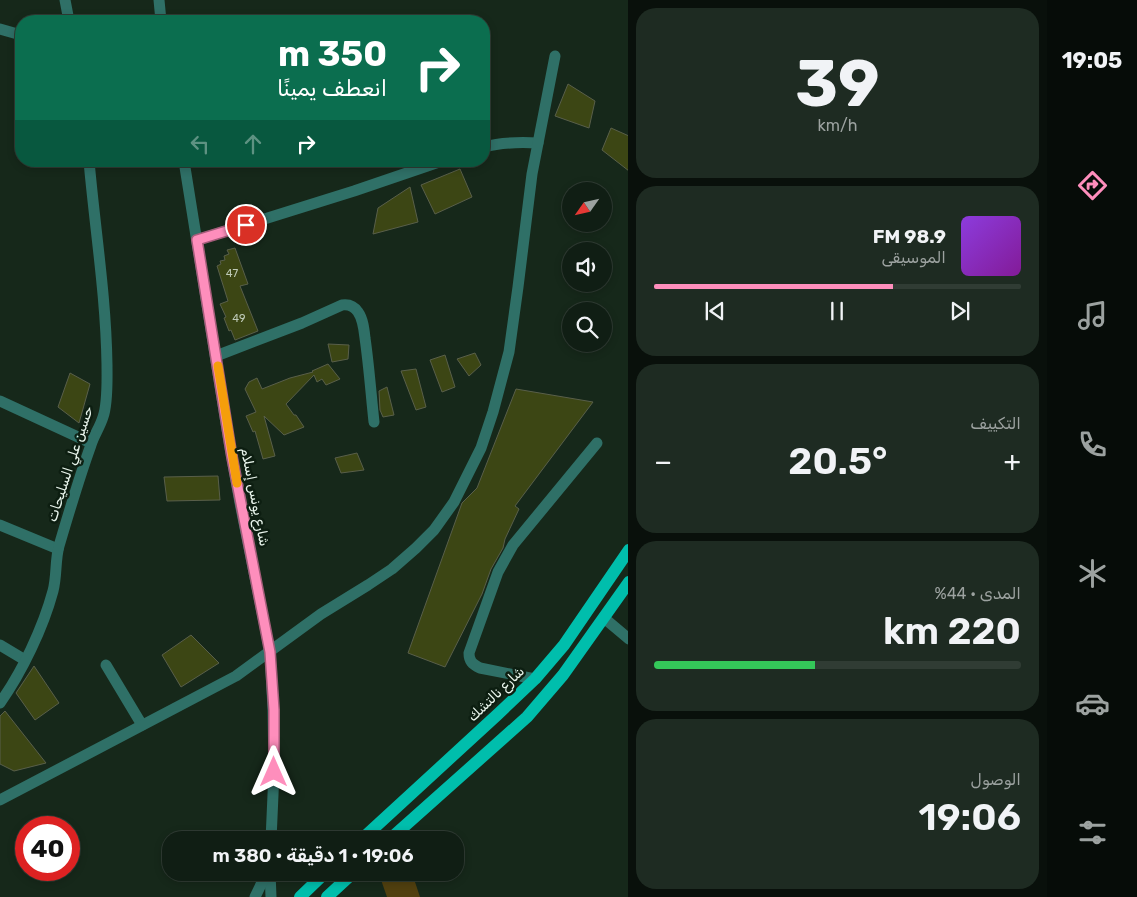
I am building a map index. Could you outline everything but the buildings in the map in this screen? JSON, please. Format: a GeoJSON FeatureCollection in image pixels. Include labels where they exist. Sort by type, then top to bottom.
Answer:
{"type":"FeatureCollection","features":[{"type":"Feature","properties":{"kind":"main road","name":"شارع نالتشك"},"geometry":{"type":"LineString","coordinates":[[371,831],[535,679],[564,645],[628,550]]}},
{"type":"Feature","properties":{"kind":"main road"},"geometry":{"type":"LineString","coordinates":[[399,831],[527,717],[563,675],[628,582]]}},
{"type":"Feature","properties":{"kind":"main road"},"geometry":{"type":"LineString","coordinates":[[300,897],[317,881]]}},
{"type":"Feature","properties":{"kind":"main road"},"geometry":{"type":"LineString","coordinates":[[327,897],[344,881]]}},
{"type":"Feature","properties":{"kind":"street"},"geometry":{"type":"LineString","coordinates":[[65,0],[68,15]]}},
{"type":"Feature","properties":{"kind":"street"},"geometry":{"type":"LineString","coordinates":[[159,0],[160,15]]}},
{"type":"Feature","properties":{"kind":"street"},"geometry":{"type":"LineString","coordinates":[[0,29],[15,33]]}},
{"type":"Feature","properties":{"kind":"street"},"geometry":{"type":"LineString","coordinates":[[0,800],[236,676],[321,614],[392,569],[434,530],[454,502],[481,448],[509,352],[532,174],[555,56]]}},
{"type":"Feature","properties":{"kind":"street"},"geometry":{"type":"LineString","coordinates":[[490,146],[498,143],[538,142]]}},
{"type":"Feature","properties":{"kind":"street","name":"حسين علي السليحات"},"geometry":{"type":"LineString","coordinates":[[0,703],[26,660],[54,589],[58,549],[91,443],[103,417],[106,378],[105,308],[89,167]]}},
{"type":"Feature","properties":{"kind":"street","name":"شارع يونس إسلام"},"geometry":{"type":"LineString","coordinates":[[185,167],[239,495],[270,652],[274,710],[272,831]]}},
{"type":"Feature","properties":{"kind":"street"},"geometry":{"type":"LineString","coordinates":[[197,240],[424,167]]}},
{"type":"Feature","properties":{"kind":"street"},"geometry":{"type":"LineString","coordinates":[[216,356],[342,305],[353,306],[357,310],[362,322],[367,351],[374,422]]}},
{"type":"Feature","properties":{"kind":"street"},"geometry":{"type":"LineString","coordinates":[[0,401],[91,443]]}},
{"type":"Feature","properties":{"kind":"street"},"geometry":{"type":"LineString","coordinates":[[535,679],[480,668],[472,664],[469,659],[469,653],[498,572],[513,545],[597,443]]}},
{"type":"Feature","properties":{"kind":"street"},"geometry":{"type":"LineString","coordinates":[[0,525],[58,549]]}},
{"type":"Feature","properties":{"kind":"street"},"geometry":{"type":"LineString","coordinates":[[604,618],[628,639]]}},
{"type":"Feature","properties":{"kind":"street"},"geometry":{"type":"LineString","coordinates":[[0,645],[26,660]]}},
{"type":"Feature","properties":{"kind":"street"},"geometry":{"type":"LineString","coordinates":[[106,664],[142,725]]}},
{"type":"Feature","properties":{"kind":"street"},"geometry":{"type":"LineString","coordinates":[[272,825],[274,831]]}},
{"type":"Feature","properties":{"kind":"street"},"geometry":{"type":"LineString","coordinates":[[255,897],[263,881]]}},
{"type":"Feature","properties":{"kind":"street"},"geometry":{"type":"LineString","coordinates":[[269,881],[271,897]]}},
{"type":"Feature","properties":{"kind":"shaded area"},"geometry":{"type":"Polygon","coordinates":[[[381,881],[415,881],[420,897],[387,897],[381,881]]]}},
{"type":"Feature","properties":{"kind":"slow traffic"},"geometry":{"type":"LineString","coordinates":[[218,366],[237,483]]}},
{"type":"Feature","properties":{"kind":"route"},"geometry":{"type":"LineString","coordinates":[[246,225],[197,240],[240,503],[270,652],[274,710],[274,772]]}}]}
